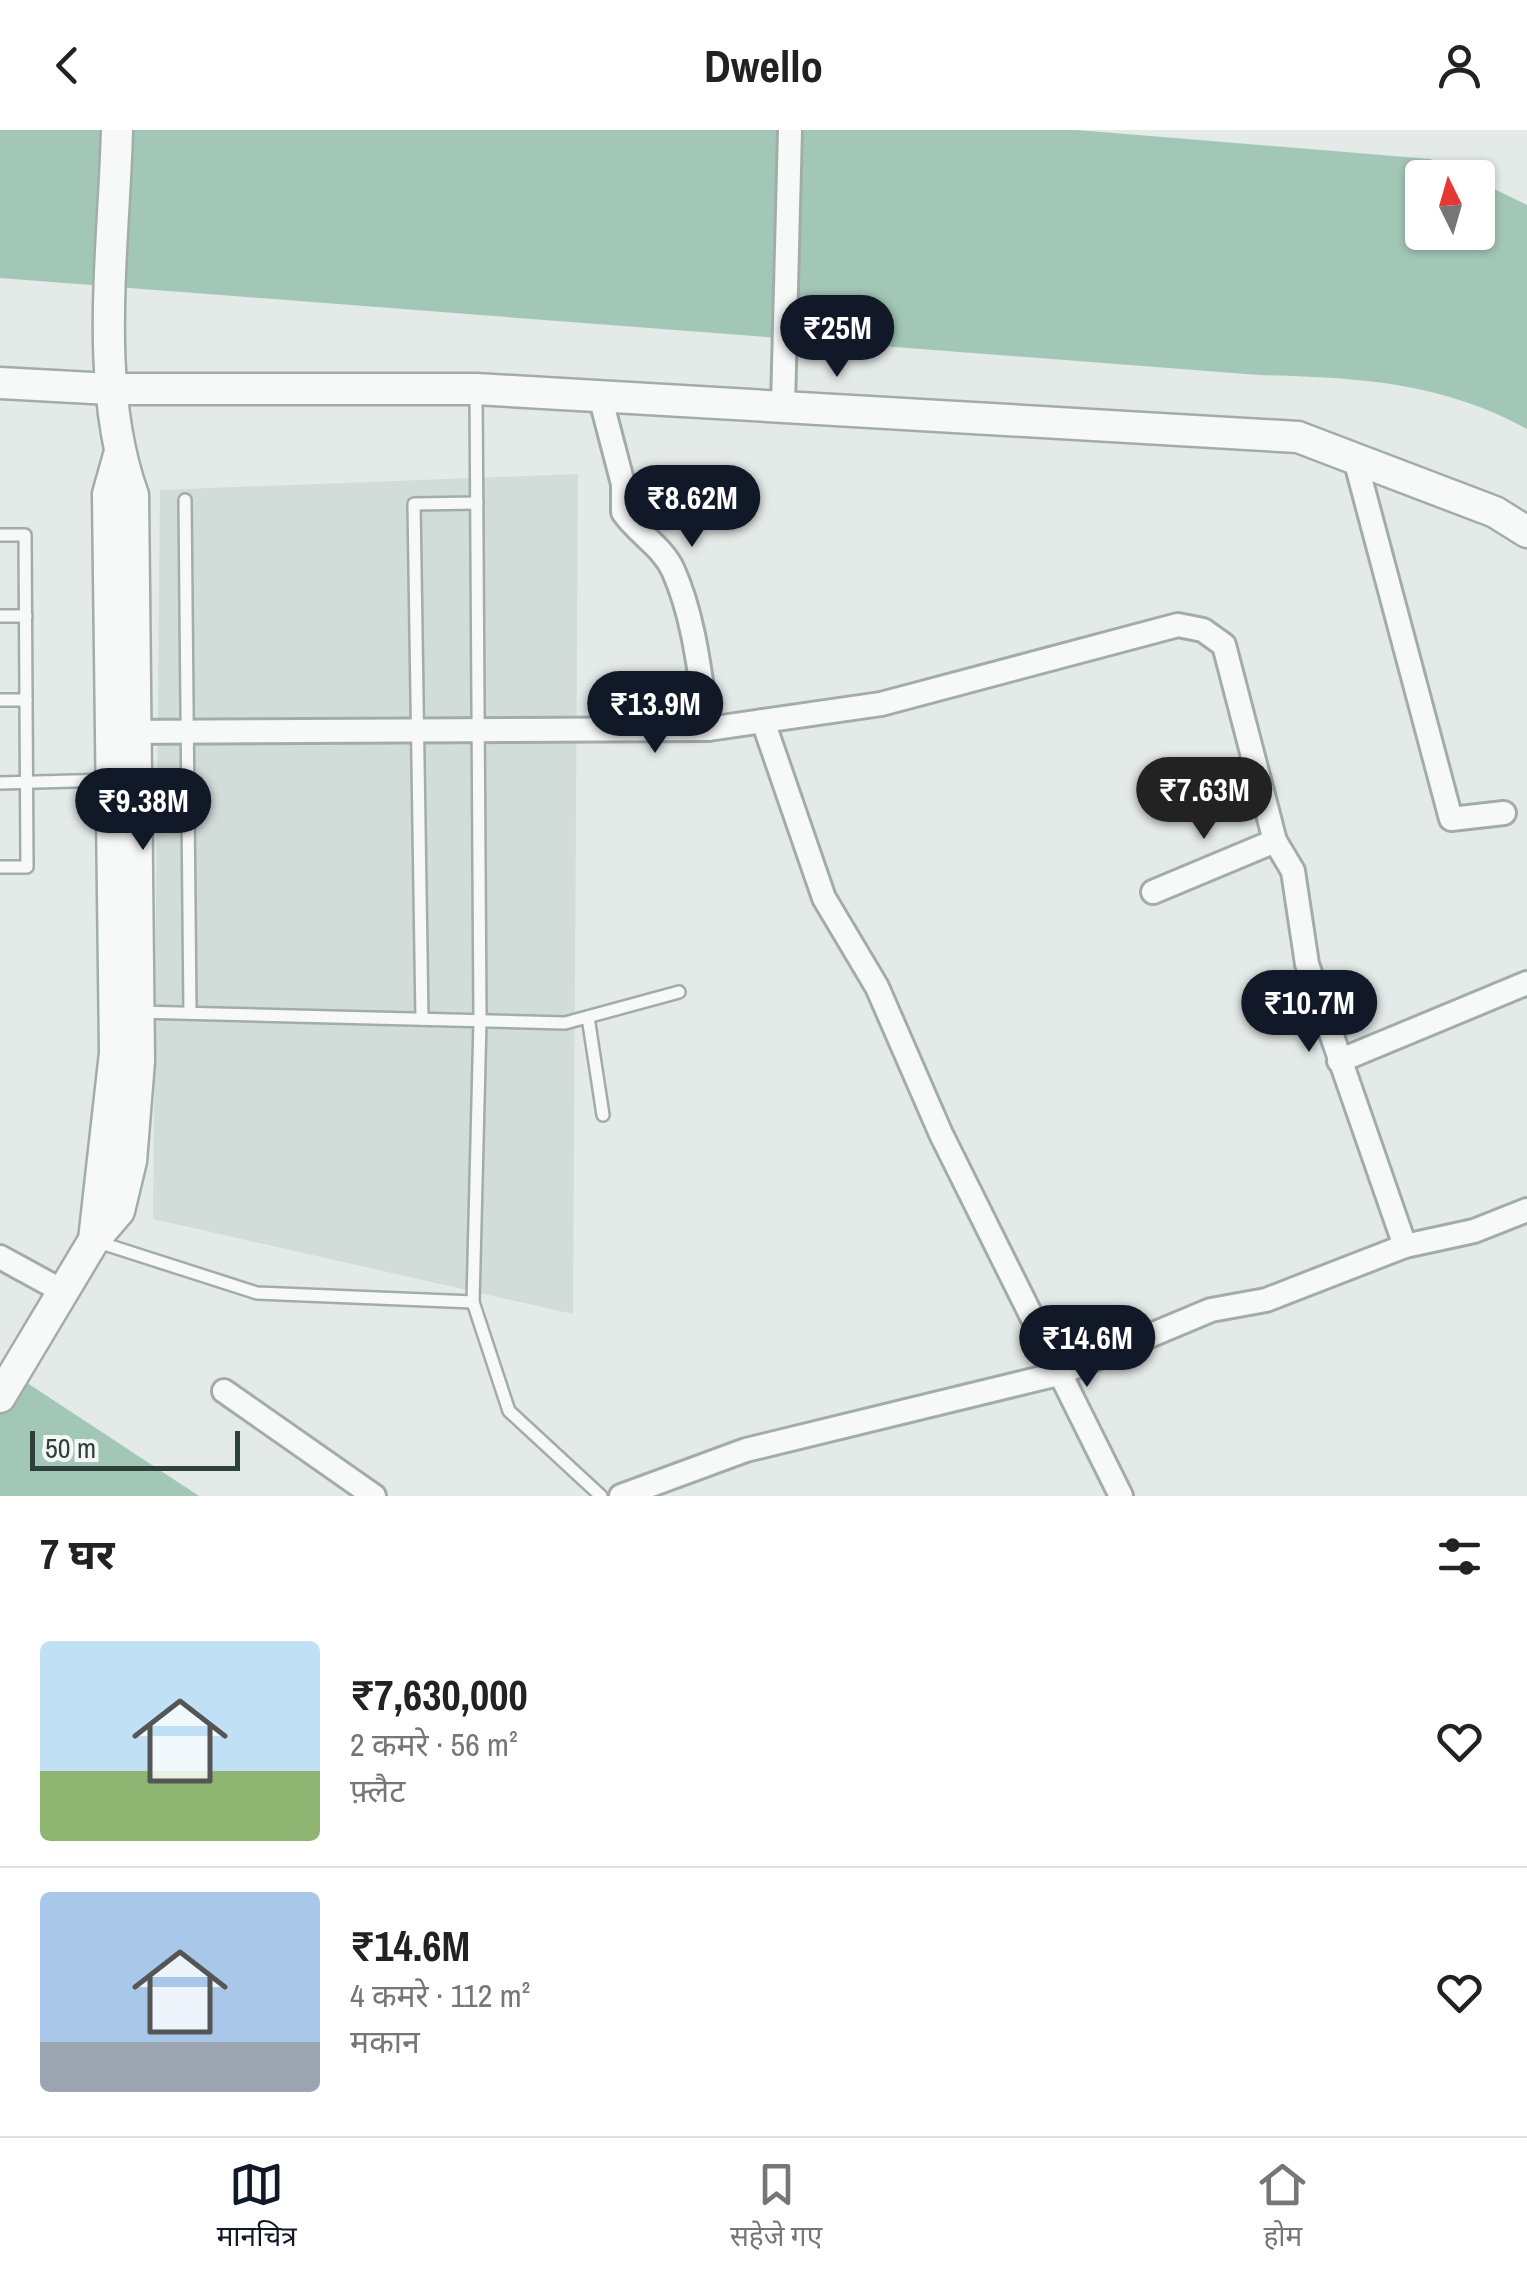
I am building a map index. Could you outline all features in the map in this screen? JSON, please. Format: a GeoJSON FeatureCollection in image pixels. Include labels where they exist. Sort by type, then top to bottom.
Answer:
{"type":"FeatureCollection","features":[{"type":"Feature","properties":{"kind":"street"},"geometry":{"type":"LineString","coordinates":[[0,1398],[94,1240],[115,1053],[126,1011],[123,732],[108,494],[118,455],[110,388],[118,130]]}},
{"type":"Feature","properties":{"kind":"street"},"geometry":{"type":"LineString","coordinates":[[783,406],[790,130]]}},
{"type":"Feature","properties":{"kind":"street"},"geometry":{"type":"LineString","coordinates":[[0,382],[110,388],[476,389],[1298,437],[1495,512],[1527,532]]}},
{"type":"Feature","properties":{"kind":"street"},"geometry":{"type":"LineString","coordinates":[[600,396],[623,484],[623,512],[653,541],[673,569],[694,642],[708,730]]}},
{"type":"Feature","properties":{"kind":"street"},"geometry":{"type":"LineString","coordinates":[[1355,459],[1451,819],[1504,812]]}},
{"type":"Feature","properties":{"kind":"street"},"geometry":{"type":"LineString","coordinates":[[123,732],[708,730],[881,704],[1178,625],[1203,630],[1224,645],[1275,841],[1292,872],[1307,964],[1405,1246]]}},
{"type":"Feature","properties":{"kind":"street"},"geometry":{"type":"LineString","coordinates":[[763,722],[824,898],[877,987],[941,1134],[1121,1496]]}},
{"type":"Feature","properties":{"kind":"street"},"geometry":{"type":"LineString","coordinates":[[1153,892],[1275,841]]}},
{"type":"Feature","properties":{"kind":"street"},"geometry":{"type":"LineString","coordinates":[[1339,1062],[1527,984]]}},
{"type":"Feature","properties":{"kind":"street"},"geometry":{"type":"LineString","coordinates":[[620,1496],[746,1450],[1058,1374],[1211,1310],[1266,1300],[1405,1246],[1474,1231],[1527,1210]]}},
{"type":"Feature","properties":{"kind":"street"},"geometry":{"type":"LineString","coordinates":[[0,1257],[59,1302]]}},
{"type":"Feature","properties":{"kind":"street"},"geometry":{"type":"LineString","coordinates":[[224,1391],[374,1496]]}},
{"type":"Feature","properties":{"kind":"lane"},"geometry":{"type":"LineString","coordinates":[[476,389],[480,1021],[474,1302],[509,1412],[601,1496]]}},
{"type":"Feature","properties":{"kind":"lane"},"geometry":{"type":"LineString","coordinates":[[185,500],[190,1013]]}},
{"type":"Feature","properties":{"kind":"lane"},"geometry":{"type":"LineString","coordinates":[[422,1019],[414,504],[477,503]]}},
{"type":"Feature","properties":{"kind":"lane"},"geometry":{"type":"LineString","coordinates":[[0,535],[26,535],[27,782],[27,867],[0,867]]}},
{"type":"Feature","properties":{"kind":"lane"},"geometry":{"type":"LineString","coordinates":[[0,616],[26,616]]}},
{"type":"Feature","properties":{"kind":"lane"},"geometry":{"type":"LineString","coordinates":[[0,700],[26,700]]}},
{"type":"Feature","properties":{"kind":"lane"},"geometry":{"type":"LineString","coordinates":[[0,783],[124,780]]}},
{"type":"Feature","properties":{"kind":"lane"},"geometry":{"type":"LineString","coordinates":[[126,1011],[565,1023],[680,992]]}},
{"type":"Feature","properties":{"kind":"lane"},"geometry":{"type":"LineString","coordinates":[[588,1017],[603,1115]]}},
{"type":"Feature","properties":{"kind":"lane"},"geometry":{"type":"LineString","coordinates":[[94,1240],[257,1293],[474,1302]]}},
{"type":"Feature","properties":{"kind":"shaded area"},"geometry":{"type":"Polygon","coordinates":[[[0,130],[1077,130],[1430,159],[1405,160],[1405,250],[1495,250],[1495,189],[1527,205],[1527,429],[1462,401],[1364,381],[0,278],[0,130]]]}},
{"type":"Feature","properties":{"kind":"shaded area"},"geometry":{"type":"Polygon","coordinates":[[[578,474],[573,1314],[153,1219],[160,490],[578,474]]]}},
{"type":"Feature","properties":{"kind":"shaded area"},"geometry":{"type":"Polygon","coordinates":[[[0,1365],[199,1496],[0,1496],[0,1365]]]}}]}
